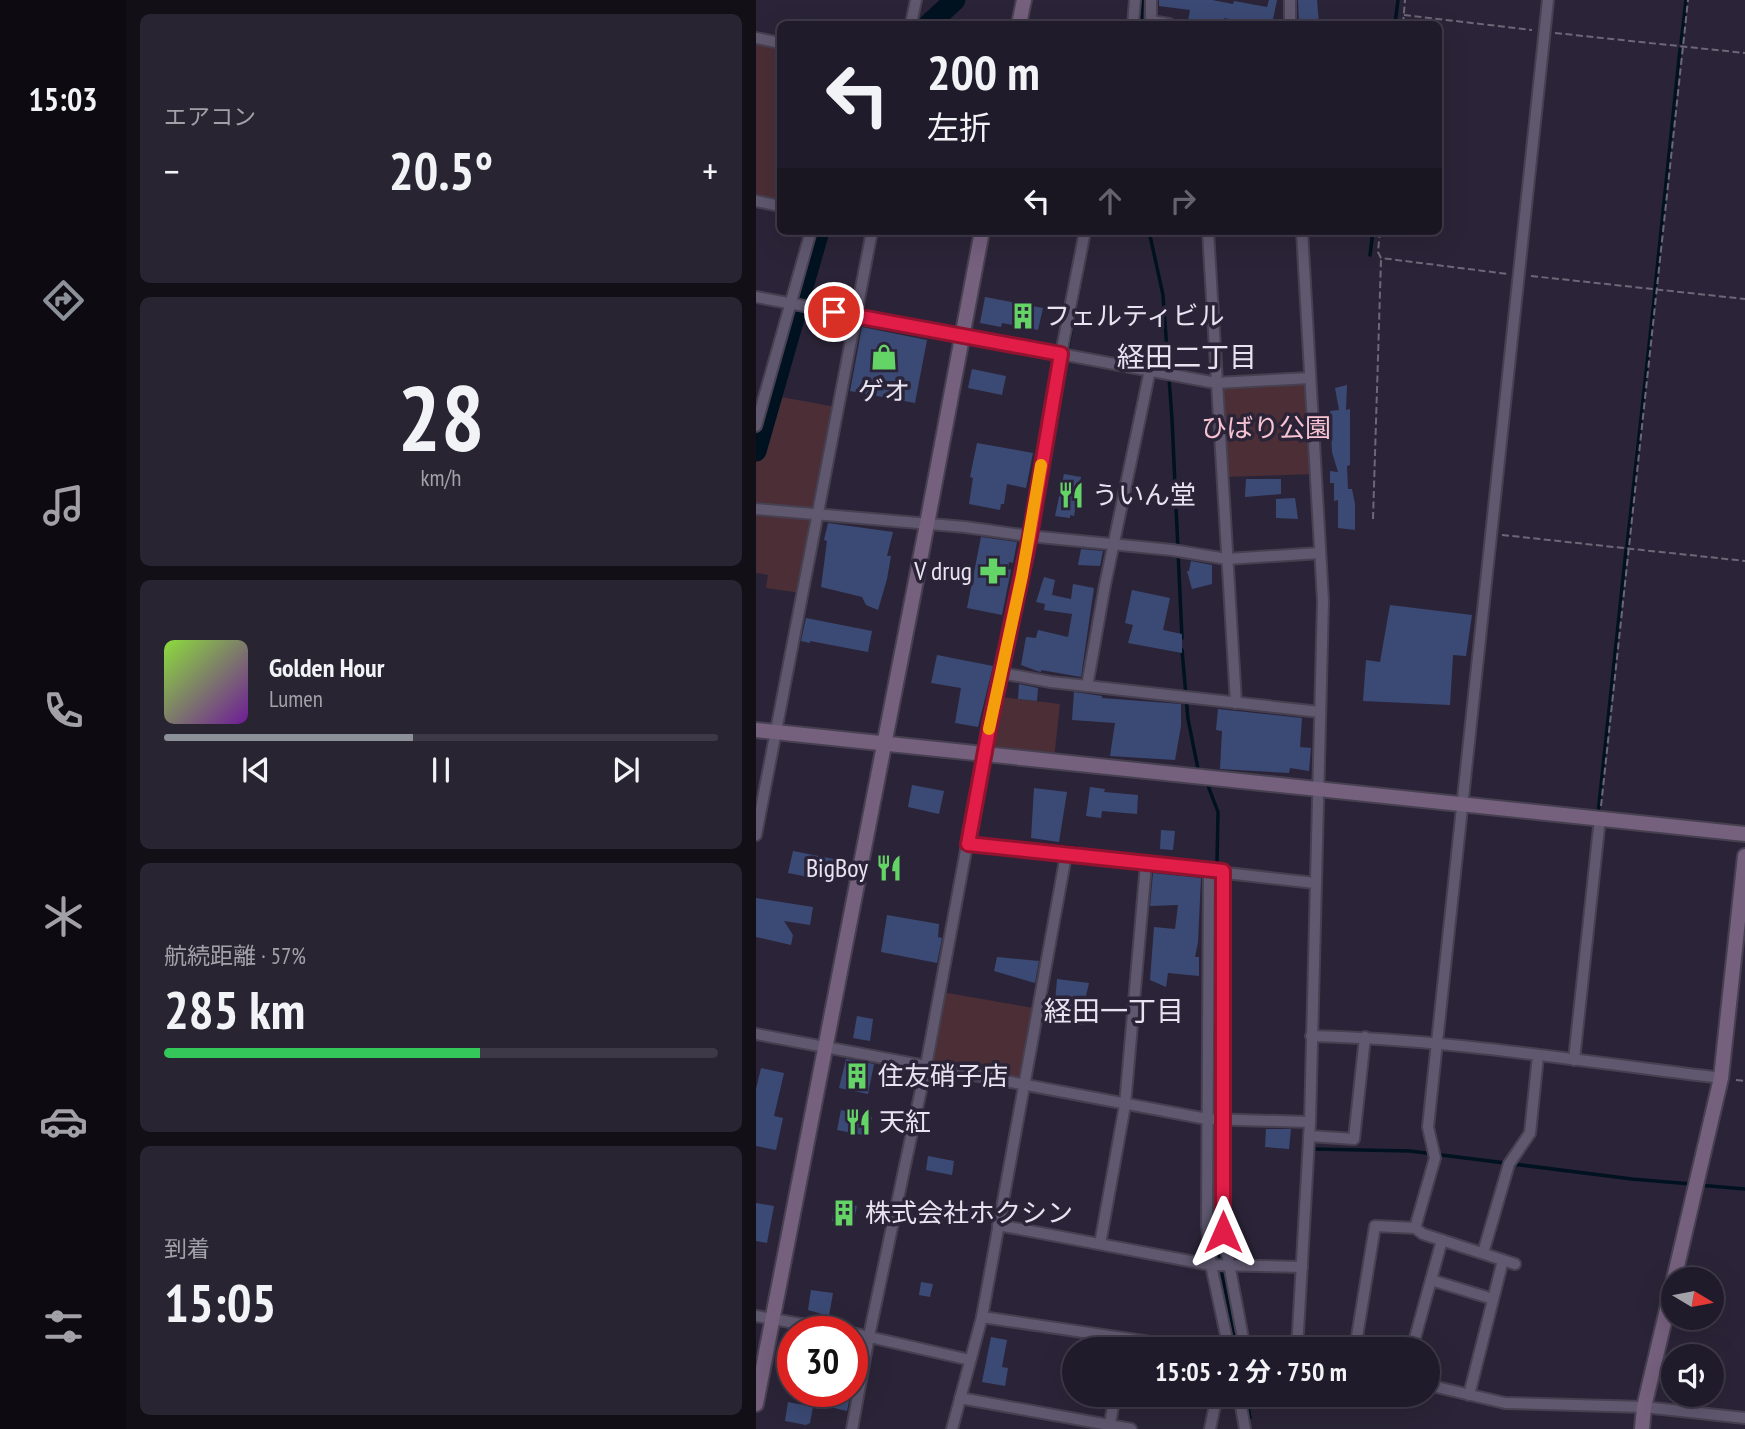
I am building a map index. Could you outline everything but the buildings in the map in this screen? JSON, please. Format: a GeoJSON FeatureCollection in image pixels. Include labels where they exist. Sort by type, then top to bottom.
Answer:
{"type":"FeatureCollection","features":[{"type":"Feature","properties":{"kind":"street"},"geometry":{"type":"LineString","coordinates":[[912,21],[916,0]]}},
{"type":"Feature","properties":{"kind":"street"},"geometry":{"type":"LineString","coordinates":[[1020,21],[1024,0]]}},
{"type":"Feature","properties":{"kind":"street"},"geometry":{"type":"LineString","coordinates":[[1133,21],[1135,0]]}},
{"type":"Feature","properties":{"kind":"street"},"geometry":{"type":"LineString","coordinates":[[1151,0],[1151,21]]}},
{"type":"Feature","properties":{"kind":"street"},"geometry":{"type":"LineString","coordinates":[[1290,0],[1290,21]]}},
{"type":"Feature","properties":{"kind":"street"},"geometry":{"type":"LineString","coordinates":[[1415,1228],[1435,1158],[1428,1127],[1548,0]]}},
{"type":"Feature","properties":{"kind":"street"},"geometry":{"type":"LineString","coordinates":[[756,38],[777,42]]}},
{"type":"Feature","properties":{"kind":"street"},"geometry":{"type":"LineString","coordinates":[[756,201],[777,205]]}},
{"type":"Feature","properties":{"kind":"street"},"geometry":{"type":"LineString","coordinates":[[756,426],[810,235]]}},
{"type":"Feature","properties":{"kind":"street"},"geometry":{"type":"LineString","coordinates":[[756,835],[871,235]]}},
{"type":"Feature","properties":{"kind":"street"},"geometry":{"type":"LineString","coordinates":[[756,1404],[981,235]]}},
{"type":"Feature","properties":{"kind":"street"},"geometry":{"type":"LineString","coordinates":[[852,1429],[926,1066],[984,753],[1030,536],[1084,235]]}},
{"type":"Feature","properties":{"kind":"street"},"geometry":{"type":"LineString","coordinates":[[1208,235],[1236,703]]}},
{"type":"Feature","properties":{"kind":"street"},"geometry":{"type":"LineString","coordinates":[[1298,1337],[1310,1122],[1323,601],[1302,235]]}},
{"type":"Feature","properties":{"kind":"street"},"geometry":{"type":"LineString","coordinates":[[756,297],[1216,383],[1310,378]]}},
{"type":"Feature","properties":{"kind":"street"},"geometry":{"type":"LineString","coordinates":[[1087,686],[1113,544],[1150,370]]}},
{"type":"Feature","properties":{"kind":"street"},"geometry":{"type":"LineString","coordinates":[[756,509],[927,524],[1227,559],[1320,553]]}},
{"type":"Feature","properties":{"kind":"street"},"geometry":{"type":"LineString","coordinates":[[1001,673],[1087,686],[1320,712]]}},
{"type":"Feature","properties":{"kind":"street"},"geometry":{"type":"LineString","coordinates":[[756,730],[1745,834]]}},
{"type":"Feature","properties":{"kind":"street"},"geometry":{"type":"LineString","coordinates":[[1574,1060],[1600,818]]}},
{"type":"Feature","properties":{"kind":"street"},"geometry":{"type":"LineString","coordinates":[[968,844],[1315,883]]}},
{"type":"Feature","properties":{"kind":"street"},"geometry":{"type":"LineString","coordinates":[[952,1429],[982,1317],[1066,855]]}},
{"type":"Feature","properties":{"kind":"street"},"geometry":{"type":"LineString","coordinates":[[1677,1267],[1721,1079],[1745,856]]}},
{"type":"Feature","properties":{"kind":"street"},"geometry":{"type":"LineString","coordinates":[[1100,1244],[1125,1105],[1146,864]]}},
{"type":"Feature","properties":{"kind":"street"},"geometry":{"type":"LineString","coordinates":[[1209,869],[1207,1226],[1211,1265],[1227,1337]]}},
{"type":"Feature","properties":{"kind":"street"},"geometry":{"type":"LineString","coordinates":[[1223,871],[1223,1232],[1243,1337]]}},
{"type":"Feature","properties":{"kind":"street"},"geometry":{"type":"LineString","coordinates":[[756,1034],[1207,1119],[1310,1122]]}},
{"type":"Feature","properties":{"kind":"street"},"geometry":{"type":"LineString","coordinates":[[1311,1036],[1365,1037],[1437,1044],[1721,1079]]}},
{"type":"Feature","properties":{"kind":"street"},"geometry":{"type":"LineString","coordinates":[[1309,1136],[1354,1139],[1365,1037]]}},
{"type":"Feature","properties":{"kind":"street"},"geometry":{"type":"LineString","coordinates":[[1483,1253],[1509,1164],[1530,1133],[1538,1056]]}},
{"type":"Feature","properties":{"kind":"street"},"geometry":{"type":"LineString","coordinates":[[998,1225],[1211,1265],[1302,1267]]}},
{"type":"Feature","properties":{"kind":"street"},"geometry":{"type":"LineString","coordinates":[[1357,1337],[1375,1226],[1415,1228],[1423,1234],[1515,1264]]}},
{"type":"Feature","properties":{"kind":"street"},"geometry":{"type":"LineString","coordinates":[[1415,1337],[1442,1240]]}},
{"type":"Feature","properties":{"kind":"street"},"geometry":{"type":"LineString","coordinates":[[1469,1395],[1503,1260]]}},
{"type":"Feature","properties":{"kind":"street"},"geometry":{"type":"LineString","coordinates":[[1431,1280],[1493,1299]]}},
{"type":"Feature","properties":{"kind":"street"},"geometry":{"type":"LineString","coordinates":[[756,1316],[777,1321]]}},
{"type":"Feature","properties":{"kind":"street"},"geometry":{"type":"LineString","coordinates":[[982,1317],[1092,1337]]}},
{"type":"Feature","properties":{"kind":"street"},"geometry":{"type":"LineString","coordinates":[[1642,1429],[1644,1408],[1662,1330]]}},
{"type":"Feature","properties":{"kind":"street"},"geometry":{"type":"LineString","coordinates":[[869,1336],[970,1360]]}},
{"type":"Feature","properties":{"kind":"street"},"geometry":{"type":"LineString","coordinates":[[1440,1388],[1506,1404],[1644,1408],[1745,1418]]}},
{"type":"Feature","properties":{"kind":"street"},"geometry":{"type":"LineString","coordinates":[[960,1398],[1131,1429]]}},
{"type":"Feature","properties":{"kind":"street"},"geometry":{"type":"LineString","coordinates":[[1109,1427],[1113,1407]]}},
{"type":"Feature","properties":{"kind":"street"},"geometry":{"type":"LineString","coordinates":[[1210,1429],[1215,1407]]}},
{"type":"Feature","properties":{"kind":"street"},"geometry":{"type":"LineString","coordinates":[[1241,1407],[1245,1427],[1258,1429]]}},
{"type":"Feature","properties":{"kind":"path"},"geometry":{"type":"LineString","coordinates":[[1403,21],[1405,0]]}},
{"type":"Feature","properties":{"kind":"path"},"geometry":{"type":"LineString","coordinates":[[1600,818],[1688,0]]}},
{"type":"Feature","properties":{"kind":"path"},"geometry":{"type":"LineString","coordinates":[[1404,15],[1745,53]]}},
{"type":"Feature","properties":{"kind":"path"},"geometry":{"type":"LineString","coordinates":[[1373,519],[1380,235]]}},
{"type":"Feature","properties":{"kind":"path"},"geometry":{"type":"LineString","coordinates":[[1381,258],[1745,299]]}},
{"type":"Feature","properties":{"kind":"path"},"geometry":{"type":"LineString","coordinates":[[1491,534],[1745,561]]}},
{"type":"Feature","properties":{"kind":"green space"},"geometry":{"type":"Polygon","coordinates":[[[756,39],[777,42],[777,203],[756,199],[756,39]]]}},
{"type":"Feature","properties":{"kind":"green space","name":"ひばり公園"},"geometry":{"type":"Polygon","coordinates":[[[1310,378],[1315,474],[1222,477],[1216,383],[1310,378]]]}},
{"type":"Feature","properties":{"kind":"green space"},"geometry":{"type":"Polygon","coordinates":[[[776,396],[836,407],[801,593],[766,588],[768,575],[756,573],[756,457],[776,396]]]}},
{"type":"Feature","properties":{"kind":"green space"},"geometry":{"type":"Polygon","coordinates":[[[1001,697],[1060,704],[1054,759],[991,752],[1001,697]]]}},
{"type":"Feature","properties":{"kind":"green space"},"geometry":{"type":"Polygon","coordinates":[[[942,992],[1033,1008],[1019,1083],[929,1065],[942,992]]]}},
{"type":"Feature","properties":{"kind":"waterway"},"geometry":{"type":"LineString","coordinates":[[932,21],[955,0]]}},
{"type":"Feature","properties":{"kind":"waterway"},"geometry":{"type":"LineString","coordinates":[[1141,21],[1142,0]]}},
{"type":"Feature","properties":{"kind":"waterway"},"geometry":{"type":"LineString","coordinates":[[1395,21],[1398,0]]}},
{"type":"Feature","properties":{"kind":"waterway"},"geometry":{"type":"LineString","coordinates":[[1681,43],[1686,0]]}},
{"type":"Feature","properties":{"kind":"waterway"},"geometry":{"type":"LineString","coordinates":[[1655,289],[1680,49]]}},
{"type":"Feature","properties":{"kind":"waterway"},"geometry":{"type":"LineString","coordinates":[[756,451],[818,235]]}},
{"type":"Feature","properties":{"kind":"waterway"},"geometry":{"type":"LineString","coordinates":[[1150,235],[1163,295],[1172,419],[1182,638]]}},
{"type":"Feature","properties":{"kind":"waterway"},"geometry":{"type":"LineString","coordinates":[[1370,255],[1372,235]]}},
{"type":"Feature","properties":{"kind":"waterway"},"geometry":{"type":"LineString","coordinates":[[1067,354],[1082,272]]}},
{"type":"Feature","properties":{"kind":"waterway"},"geometry":{"type":"LineString","coordinates":[[1627,546],[1655,291]]}},
{"type":"Feature","properties":{"kind":"waterway"},"geometry":{"type":"LineString","coordinates":[[1598,814],[1626,550]]}},
{"type":"Feature","properties":{"kind":"waterway"},"geometry":{"type":"LineString","coordinates":[[1182,650],[1188,719],[1198,769]]}},
{"type":"Feature","properties":{"kind":"waterway"},"geometry":{"type":"LineString","coordinates":[[989,757],[974,839],[1077,848]]}},
{"type":"Feature","properties":{"kind":"waterway"},"geometry":{"type":"LineString","coordinates":[[1207,783],[1218,812],[1217,862]]}},
{"type":"Feature","properties":{"kind":"waterway"},"geometry":{"type":"LineString","coordinates":[[1216,876],[1217,1113]]}},
{"type":"Feature","properties":{"kind":"waterway"},"geometry":{"type":"LineString","coordinates":[[1215,1125],[1217,1237],[1220,1259]]}},
{"type":"Feature","properties":{"kind":"waterway"},"geometry":{"type":"LineString","coordinates":[[1313,1149],[1410,1151],[1691,1184]]}},
{"type":"Feature","properties":{"kind":"waterway"},"geometry":{"type":"LineString","coordinates":[[1698,1185],[1745,1189]]}},
{"type":"Feature","properties":{"kind":"waterway"},"geometry":{"type":"LineString","coordinates":[[1222,1273],[1235,1337]]}},
{"type":"Feature","properties":{"kind":"waterway"},"geometry":{"type":"LineString","coordinates":[[1248,1407],[1250,1418]]}},
{"type":"Feature","properties":{"kind":"slow traffic"},"geometry":{"type":"LineString","coordinates":[[989,729],[1030,536],[1041,465]]}},
{"type":"Feature","properties":{"kind":"place","name":"フェルティビル"},"geometry":{"type":"Point","coordinates":[1023,316]}},
{"type":"Feature","properties":{"kind":"place","name":"ゲオ"},"geometry":{"type":"Point","coordinates":[884,357]}},
{"type":"Feature","properties":{"kind":"place","name":"ういん堂"},"geometry":{"type":"Point","coordinates":[1071,495]}},
{"type":"Feature","properties":{"kind":"place","name":"V drug"},"geometry":{"type":"Point","coordinates":[993,571]}},
{"type":"Feature","properties":{"kind":"place","name":"BigBoy"},"geometry":{"type":"Point","coordinates":[889,868]}},
{"type":"Feature","properties":{"kind":"place","name":"住友硝子店"},"geometry":{"type":"Point","coordinates":[857,1076]}},
{"type":"Feature","properties":{"kind":"place","name":"天紅"},"geometry":{"type":"Point","coordinates":[858,1122]}},
{"type":"Feature","properties":{"kind":"place","name":"株式会社ホクシン"},"geometry":{"type":"Point","coordinates":[844,1213]}},
{"type":"Feature","properties":{"kind":"district","name":"経田二丁目"},"geometry":{"type":"Point","coordinates":[1187,357]}},
{"type":"Feature","properties":{"kind":"district","name":"経田一丁目"},"geometry":{"type":"Point","coordinates":[1114,1011]}},
{"type":"Feature","properties":{"kind":"route"},"geometry":{"type":"LineString","coordinates":[[834,312],[1061,354],[1030,536],[990,724],[968,844],[1223,871],[1223,1232]]}}]}
